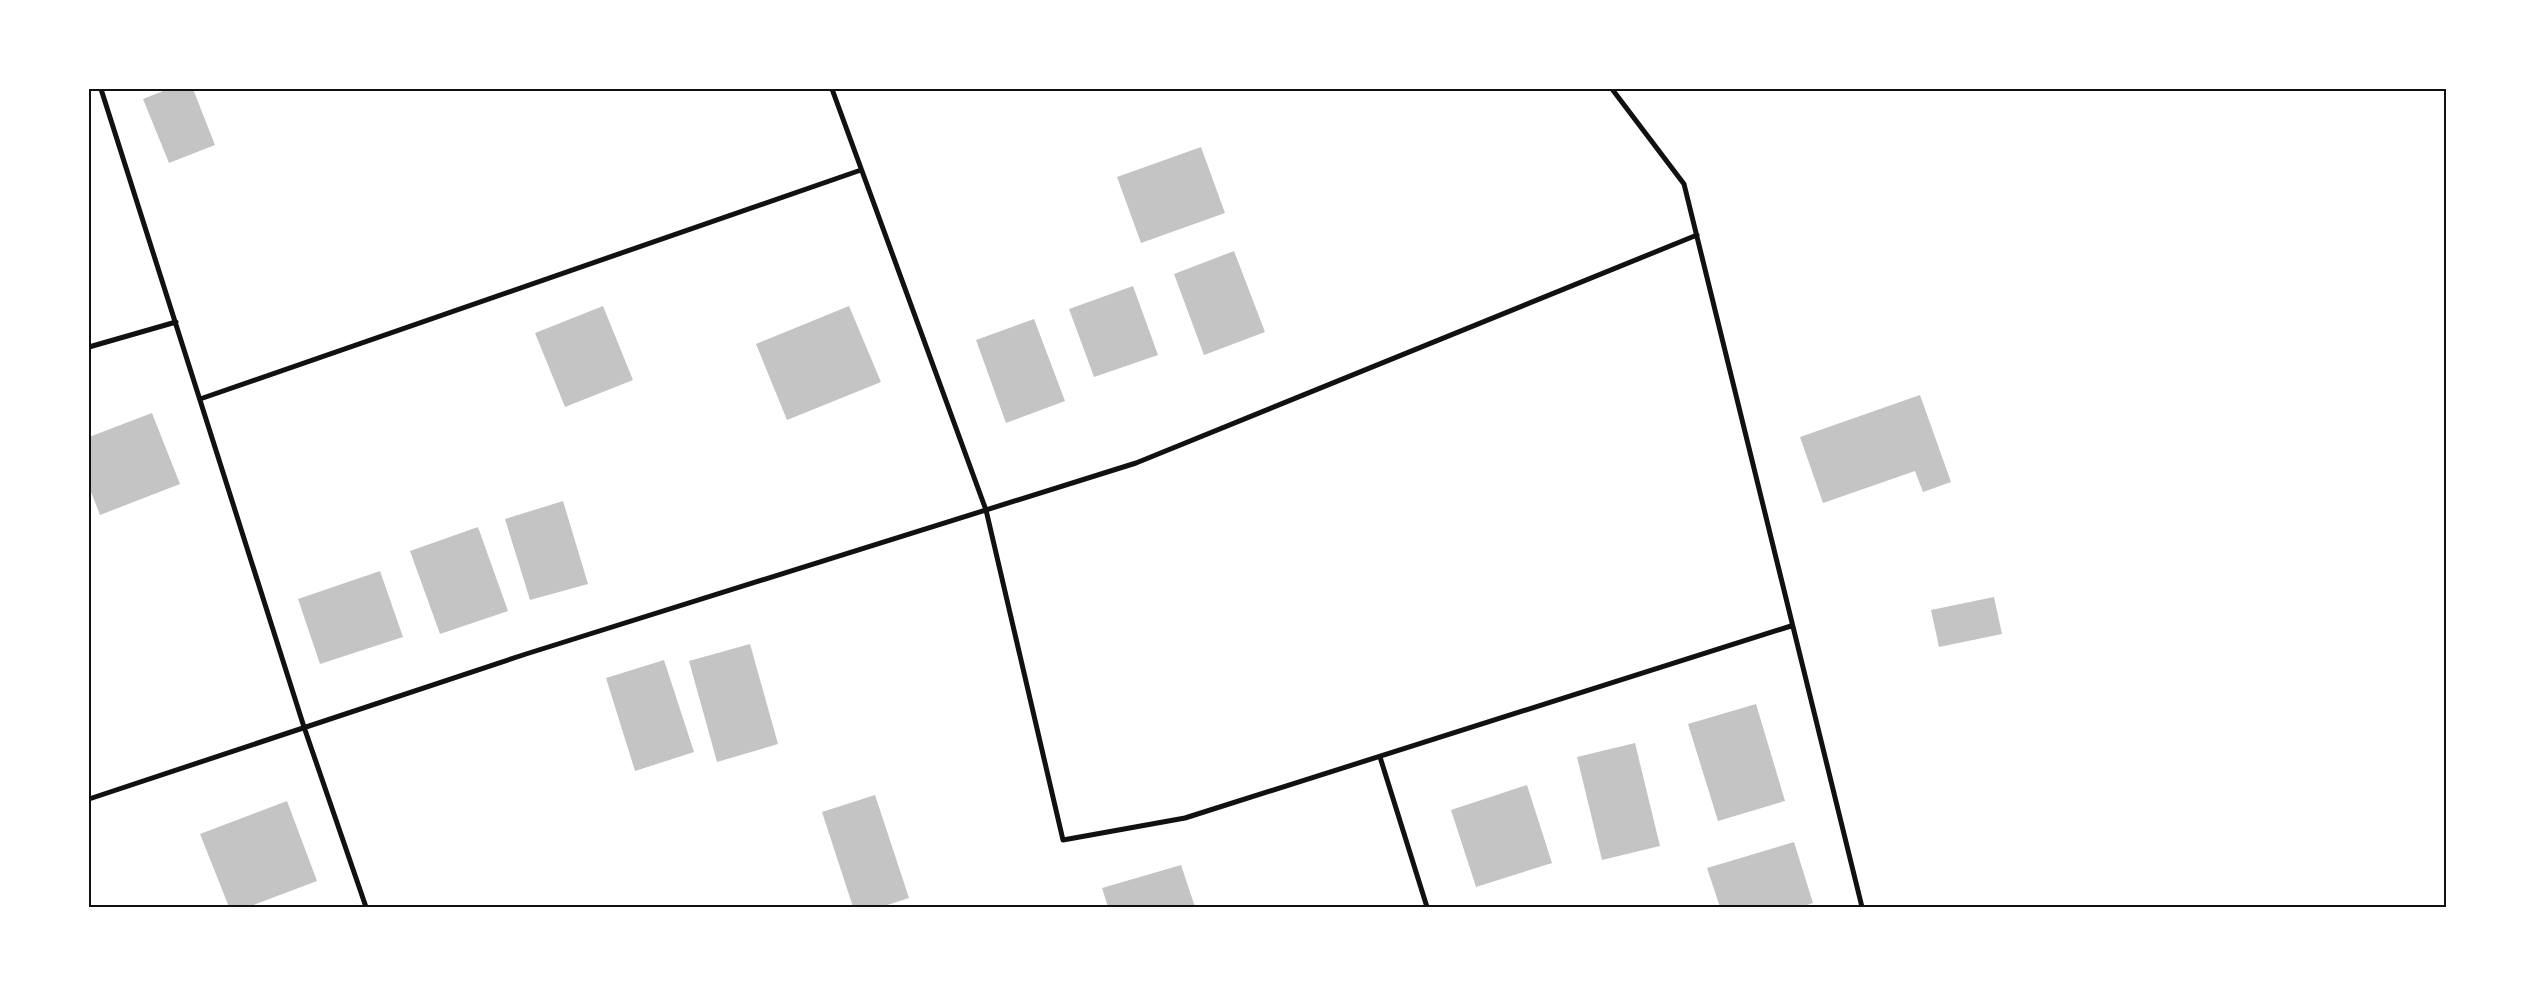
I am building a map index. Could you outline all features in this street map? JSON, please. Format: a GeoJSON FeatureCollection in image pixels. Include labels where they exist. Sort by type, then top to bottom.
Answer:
{"type":"FeatureCollection","features":[{"type":"Feature","properties":{"kind":"street"},"geometry":{"type":"LineString","coordinates":[[101,89],[304,727],[366,907]]}},
{"type":"Feature","properties":{"kind":"street"},"geometry":{"type":"LineString","coordinates":[[832,89],[986,510],[1063,840],[1185,818],[1792,626]]}},
{"type":"Feature","properties":{"kind":"street"},"geometry":{"type":"LineString","coordinates":[[1612,89],[1684,184],[1862,907]]}},
{"type":"Feature","properties":{"kind":"street"},"geometry":{"type":"LineString","coordinates":[[200,399],[862,170]]}},
{"type":"Feature","properties":{"kind":"street"},"geometry":{"type":"LineString","coordinates":[[89,799],[526,654],[1136,463],[1697,235]]}},
{"type":"Feature","properties":{"kind":"street"},"geometry":{"type":"LineString","coordinates":[[89,347],[176,322]]}},
{"type":"Feature","properties":{"kind":"street"},"geometry":{"type":"LineString","coordinates":[[1380,757],[1427,907]]}},
{"type":"Feature","properties":{"kind":"building"},"geometry":{"type":"Polygon","coordinates":[[[168,89],[193,89],[215,145],[169,163],[143,99],[168,89]]]}},
{"type":"Feature","properties":{"kind":"building"},"geometry":{"type":"Polygon","coordinates":[[[1201,147],[1225,213],[1141,243],[1117,177],[1201,147]]]}},
{"type":"Feature","properties":{"kind":"building"},"geometry":{"type":"Polygon","coordinates":[[[1234,251],[1265,332],[1204,355],[1174,274],[1234,251]]]}},
{"type":"Feature","properties":{"kind":"building"},"geometry":{"type":"Polygon","coordinates":[[[1133,286],[1158,355],[1094,377],[1069,309],[1133,286]]]}},
{"type":"Feature","properties":{"kind":"building"},"geometry":{"type":"Polygon","coordinates":[[[603,306],[633,380],[565,407],[535,333],[603,306]]]}},
{"type":"Feature","properties":{"kind":"building"},"geometry":{"type":"Polygon","coordinates":[[[849,306],[881,382],[787,420],[756,344],[849,306]]]}},
{"type":"Feature","properties":{"kind":"building"},"geometry":{"type":"Polygon","coordinates":[[[1034,319],[1065,401],[1006,423],[976,340],[1034,319]]]}},
{"type":"Feature","properties":{"kind":"building"},"geometry":{"type":"Polygon","coordinates":[[[1920,395],[1951,482],[1923,492],[1915,471],[1823,503],[1800,437],[1920,395]]]}},
{"type":"Feature","properties":{"kind":"building"},"geometry":{"type":"Polygon","coordinates":[[[152,413],[180,484],[100,515],[89,487],[89,437],[152,413]]]}},
{"type":"Feature","properties":{"kind":"building"},"geometry":{"type":"Polygon","coordinates":[[[563,501],[588,584],[530,600],[505,519],[563,501]]]}},
{"type":"Feature","properties":{"kind":"building"},"geometry":{"type":"Polygon","coordinates":[[[478,527],[508,611],[440,634],[410,551],[478,527]]]}},
{"type":"Feature","properties":{"kind":"building"},"geometry":{"type":"Polygon","coordinates":[[[380,571],[403,637],[320,664],[298,599],[380,571]]]}},
{"type":"Feature","properties":{"kind":"building"},"geometry":{"type":"Polygon","coordinates":[[[1994,597],[2002,634],[1939,647],[1931,610],[1994,597]]]}},
{"type":"Feature","properties":{"kind":"building"},"geometry":{"type":"Polygon","coordinates":[[[750,644],[778,744],[717,762],[689,661],[750,644]]]}},
{"type":"Feature","properties":{"kind":"building"},"geometry":{"type":"Polygon","coordinates":[[[664,660],[694,752],[635,771],[606,678],[664,660]]]}},
{"type":"Feature","properties":{"kind":"building"},"geometry":{"type":"Polygon","coordinates":[[[1756,704],[1785,801],[1718,821],[1688,724],[1756,704]]]}},
{"type":"Feature","properties":{"kind":"building"},"geometry":{"type":"Polygon","coordinates":[[[1635,743],[1660,846],[1602,860],[1577,757],[1635,743]]]}},
{"type":"Feature","properties":{"kind":"building"},"geometry":{"type":"Polygon","coordinates":[[[1527,785],[1552,863],[1476,887],[1451,810],[1527,785]]]}},
{"type":"Feature","properties":{"kind":"building"},"geometry":{"type":"Polygon","coordinates":[[[875,795],[909,898],[881,907],[853,907],[822,812],[875,795]]]}},
{"type":"Feature","properties":{"kind":"building"},"geometry":{"type":"Polygon","coordinates":[[[287,801],[317,881],[248,907],[229,907],[200,834],[287,801]]]}},
{"type":"Feature","properties":{"kind":"building"},"geometry":{"type":"Polygon","coordinates":[[[1794,842],[1813,903],[1801,907],[1720,907],[1707,868],[1794,842]]]}},
{"type":"Feature","properties":{"kind":"building"},"geometry":{"type":"Polygon","coordinates":[[[1181,865],[1195,907],[1108,907],[1102,888],[1181,865]]]}}]}
